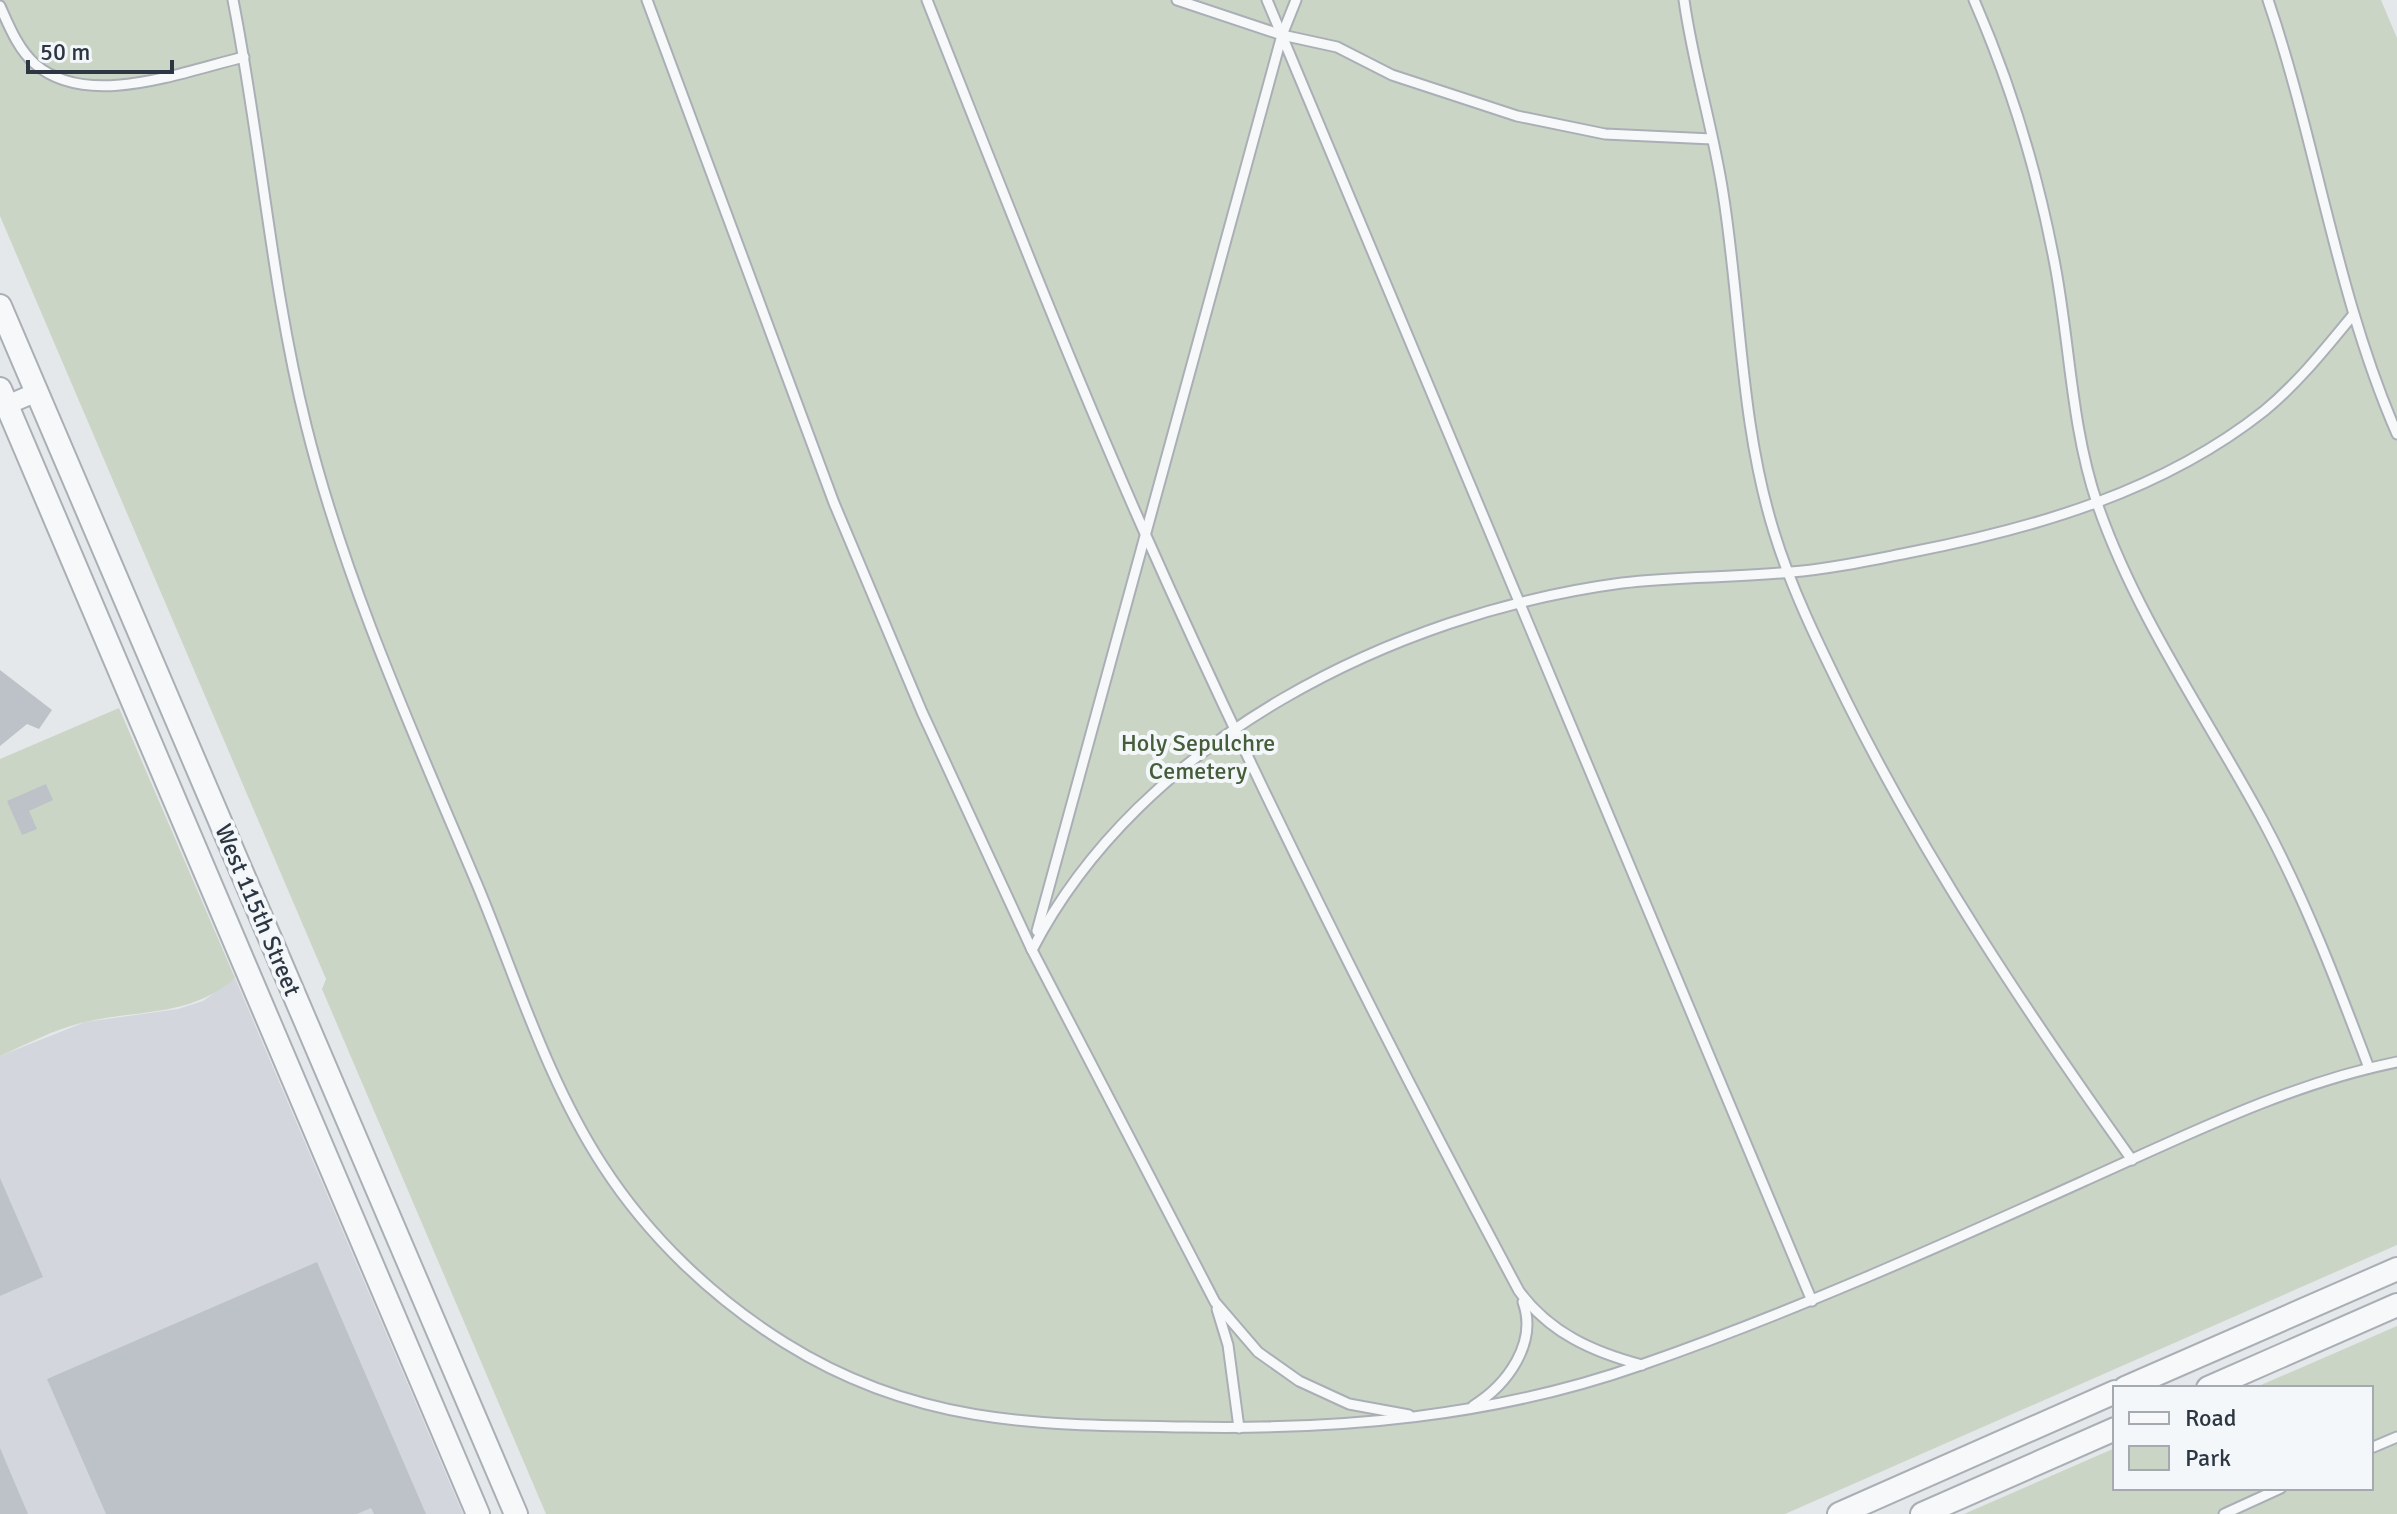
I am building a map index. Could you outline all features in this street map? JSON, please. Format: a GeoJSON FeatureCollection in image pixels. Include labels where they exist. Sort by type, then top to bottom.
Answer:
{"type":"FeatureCollection","features":[{"type":"Feature","properties":{"kind":"street","name":"West 115th Street"},"geometry":{"type":"LineString","coordinates":[[0,306],[516,1514]]}},
{"type":"Feature","properties":{"kind":"street"},"geometry":{"type":"LineString","coordinates":[[2,401],[37,392]]}},
{"type":"Feature","properties":{"kind":"street","name":"West 115th Street"},"geometry":{"type":"LineString","coordinates":[[2,401],[478,1514]]}},
{"type":"Feature","properties":{"kind":"street"},"geometry":{"type":"LineString","coordinates":[[2130,1386],[2397,1269]]}},
{"type":"Feature","properties":{"kind":"street"},"geometry":{"type":"LineString","coordinates":[[2213,1386],[2397,1305]]}},
{"type":"Feature","properties":{"kind":"street"},"geometry":{"type":"LineString","coordinates":[[1839,1514],[2113,1393]]}},
{"type":"Feature","properties":{"kind":"street"},"geometry":{"type":"LineString","coordinates":[[1929,1512],[2113,1430]]}},
{"type":"Feature","properties":{"kind":"lane"},"geometry":{"type":"LineString","coordinates":[[233,0],[291,359],[332,518],[387,669],[577,1119],[604,1166],[654,1234],[717,1294],[789,1346],[864,1383],[942,1411],[1015,1422],[1239,1428],[1336,1426],[1465,1411],[1642,1365],[1812,1301],[2240,1112],[2369,1068],[2397,1062]]}},
{"type":"Feature","properties":{"kind":"lane"},"geometry":{"type":"LineString","coordinates":[[647,0],[834,503],[922,712],[1032,950],[1215,1302],[1228,1345],[1239,1428]]}},
{"type":"Feature","properties":{"kind":"lane"},"geometry":{"type":"LineString","coordinates":[[927,0],[1032,265],[1144,532],[1307,883],[1519,1291],[1527,1326],[1517,1360],[1494,1390],[1465,1411]]}},
{"type":"Feature","properties":{"kind":"lane"},"geometry":{"type":"LineString","coordinates":[[1177,0],[1282,35],[1337,47],[1392,75],[1517,116],[1605,134],[1712,139]]}},
{"type":"Feature","properties":{"kind":"lane"},"geometry":{"type":"LineString","coordinates":[[1267,0],[1812,1301]]}},
{"type":"Feature","properties":{"kind":"lane"},"geometry":{"type":"LineString","coordinates":[[1032,950],[1282,35],[1296,0]]}},
{"type":"Feature","properties":{"kind":"lane"},"geometry":{"type":"LineString","coordinates":[[1684,0],[1723,191],[1754,443],[1774,532],[1788,573],[1857,722],[1920,836],[2004,972],[2132,1160]]}},
{"type":"Feature","properties":{"kind":"lane"},"geometry":{"type":"LineString","coordinates":[[1974,0],[2002,68],[2036,180],[2055,265],[2079,428],[2097,503],[2160,637],[2291,876],[2315,928],[2369,1068]]}},
{"type":"Feature","properties":{"kind":"lane"},"geometry":{"type":"LineString","coordinates":[[2268,0],[2299,102],[2353,315],[2397,434]]}},
{"type":"Feature","properties":{"kind":"lane"},"geometry":{"type":"LineString","coordinates":[[0,6],[20,47],[34,63],[74,84],[126,84],[244,57]]}},
{"type":"Feature","properties":{"kind":"lane"},"geometry":{"type":"LineString","coordinates":[[1032,950],[1055,905],[1090,861],[1163,783],[1235,728],[1271,705],[1367,657],[1457,621],[1520,602],[1635,582],[1788,573],[1984,538],[2097,503],[2181,464],[2239,430],[2285,392],[2353,315]]}},
{"type":"Feature","properties":{"kind":"lane"},"geometry":{"type":"LineString","coordinates":[[1519,1291],[1552,1327],[1602,1352],[1642,1365]]}},
{"type":"Feature","properties":{"kind":"lane"},"geometry":{"type":"LineString","coordinates":[[1215,1302],[1258,1352],[1299,1381],[1324,1394],[1371,1410],[1433,1417]]}},
{"type":"Feature","properties":{"kind":"lane"},"geometry":{"type":"LineString","coordinates":[[2373,1447],[2397,1437]]}},
{"type":"Feature","properties":{"kind":"lane"},"geometry":{"type":"LineString","coordinates":[[2224,1514],[2277,1490]]}},
{"type":"Feature","properties":{"kind":"shaded area"},"geometry":{"type":"Polygon","coordinates":[[[235,978],[463,1514],[0,1514],[0,1056],[85,1022],[178,1009],[203,1001],[235,978]]]}},
{"type":"Feature","properties":{"kind":"green space","name":"Holy Sepulchre Cemetery"},"geometry":{"type":"Polygon","coordinates":[[[0,0],[2381,0],[2397,38],[2397,1245],[1785,1514],[546,1514],[322,989],[326,979],[0,216],[0,0]]]}},
{"type":"Feature","properties":{"kind":"green space"},"geometry":{"type":"Polygon","coordinates":[[[119,708],[235,978],[200,1000],[162,1010],[81,1023],[50,1033],[0,1056],[0,759],[119,708]]]}},
{"type":"Feature","properties":{"kind":"green space"},"geometry":{"type":"Polygon","coordinates":[[[2397,1326],[2397,1514],[1964,1514],[2113,1449],[2113,1490],[2373,1490],[2373,1386],[2259,1386],[2397,1326]]]}},
{"type":"Feature","properties":{"kind":"building"},"geometry":{"type":"Polygon","coordinates":[[[0,670],[52,710],[39,729],[27,724],[0,746],[0,670]]]}},
{"type":"Feature","properties":{"kind":"building"},"geometry":{"type":"Polygon","coordinates":[[[46,784],[53,800],[29,811],[37,829],[22,835],[7,801],[46,784]]]}},
{"type":"Feature","properties":{"kind":"building"},"geometry":{"type":"Polygon","coordinates":[[[0,1178],[43,1277],[0,1296],[0,1178]]]}},
{"type":"Feature","properties":{"kind":"building"},"geometry":{"type":"Polygon","coordinates":[[[317,1262],[426,1514],[374,1514],[371,1508],[357,1514],[106,1514],[47,1379],[317,1262]]]}},
{"type":"Feature","properties":{"kind":"building"},"geometry":{"type":"Polygon","coordinates":[[[0,1448],[28,1514],[0,1514],[0,1448]]]}}]}
